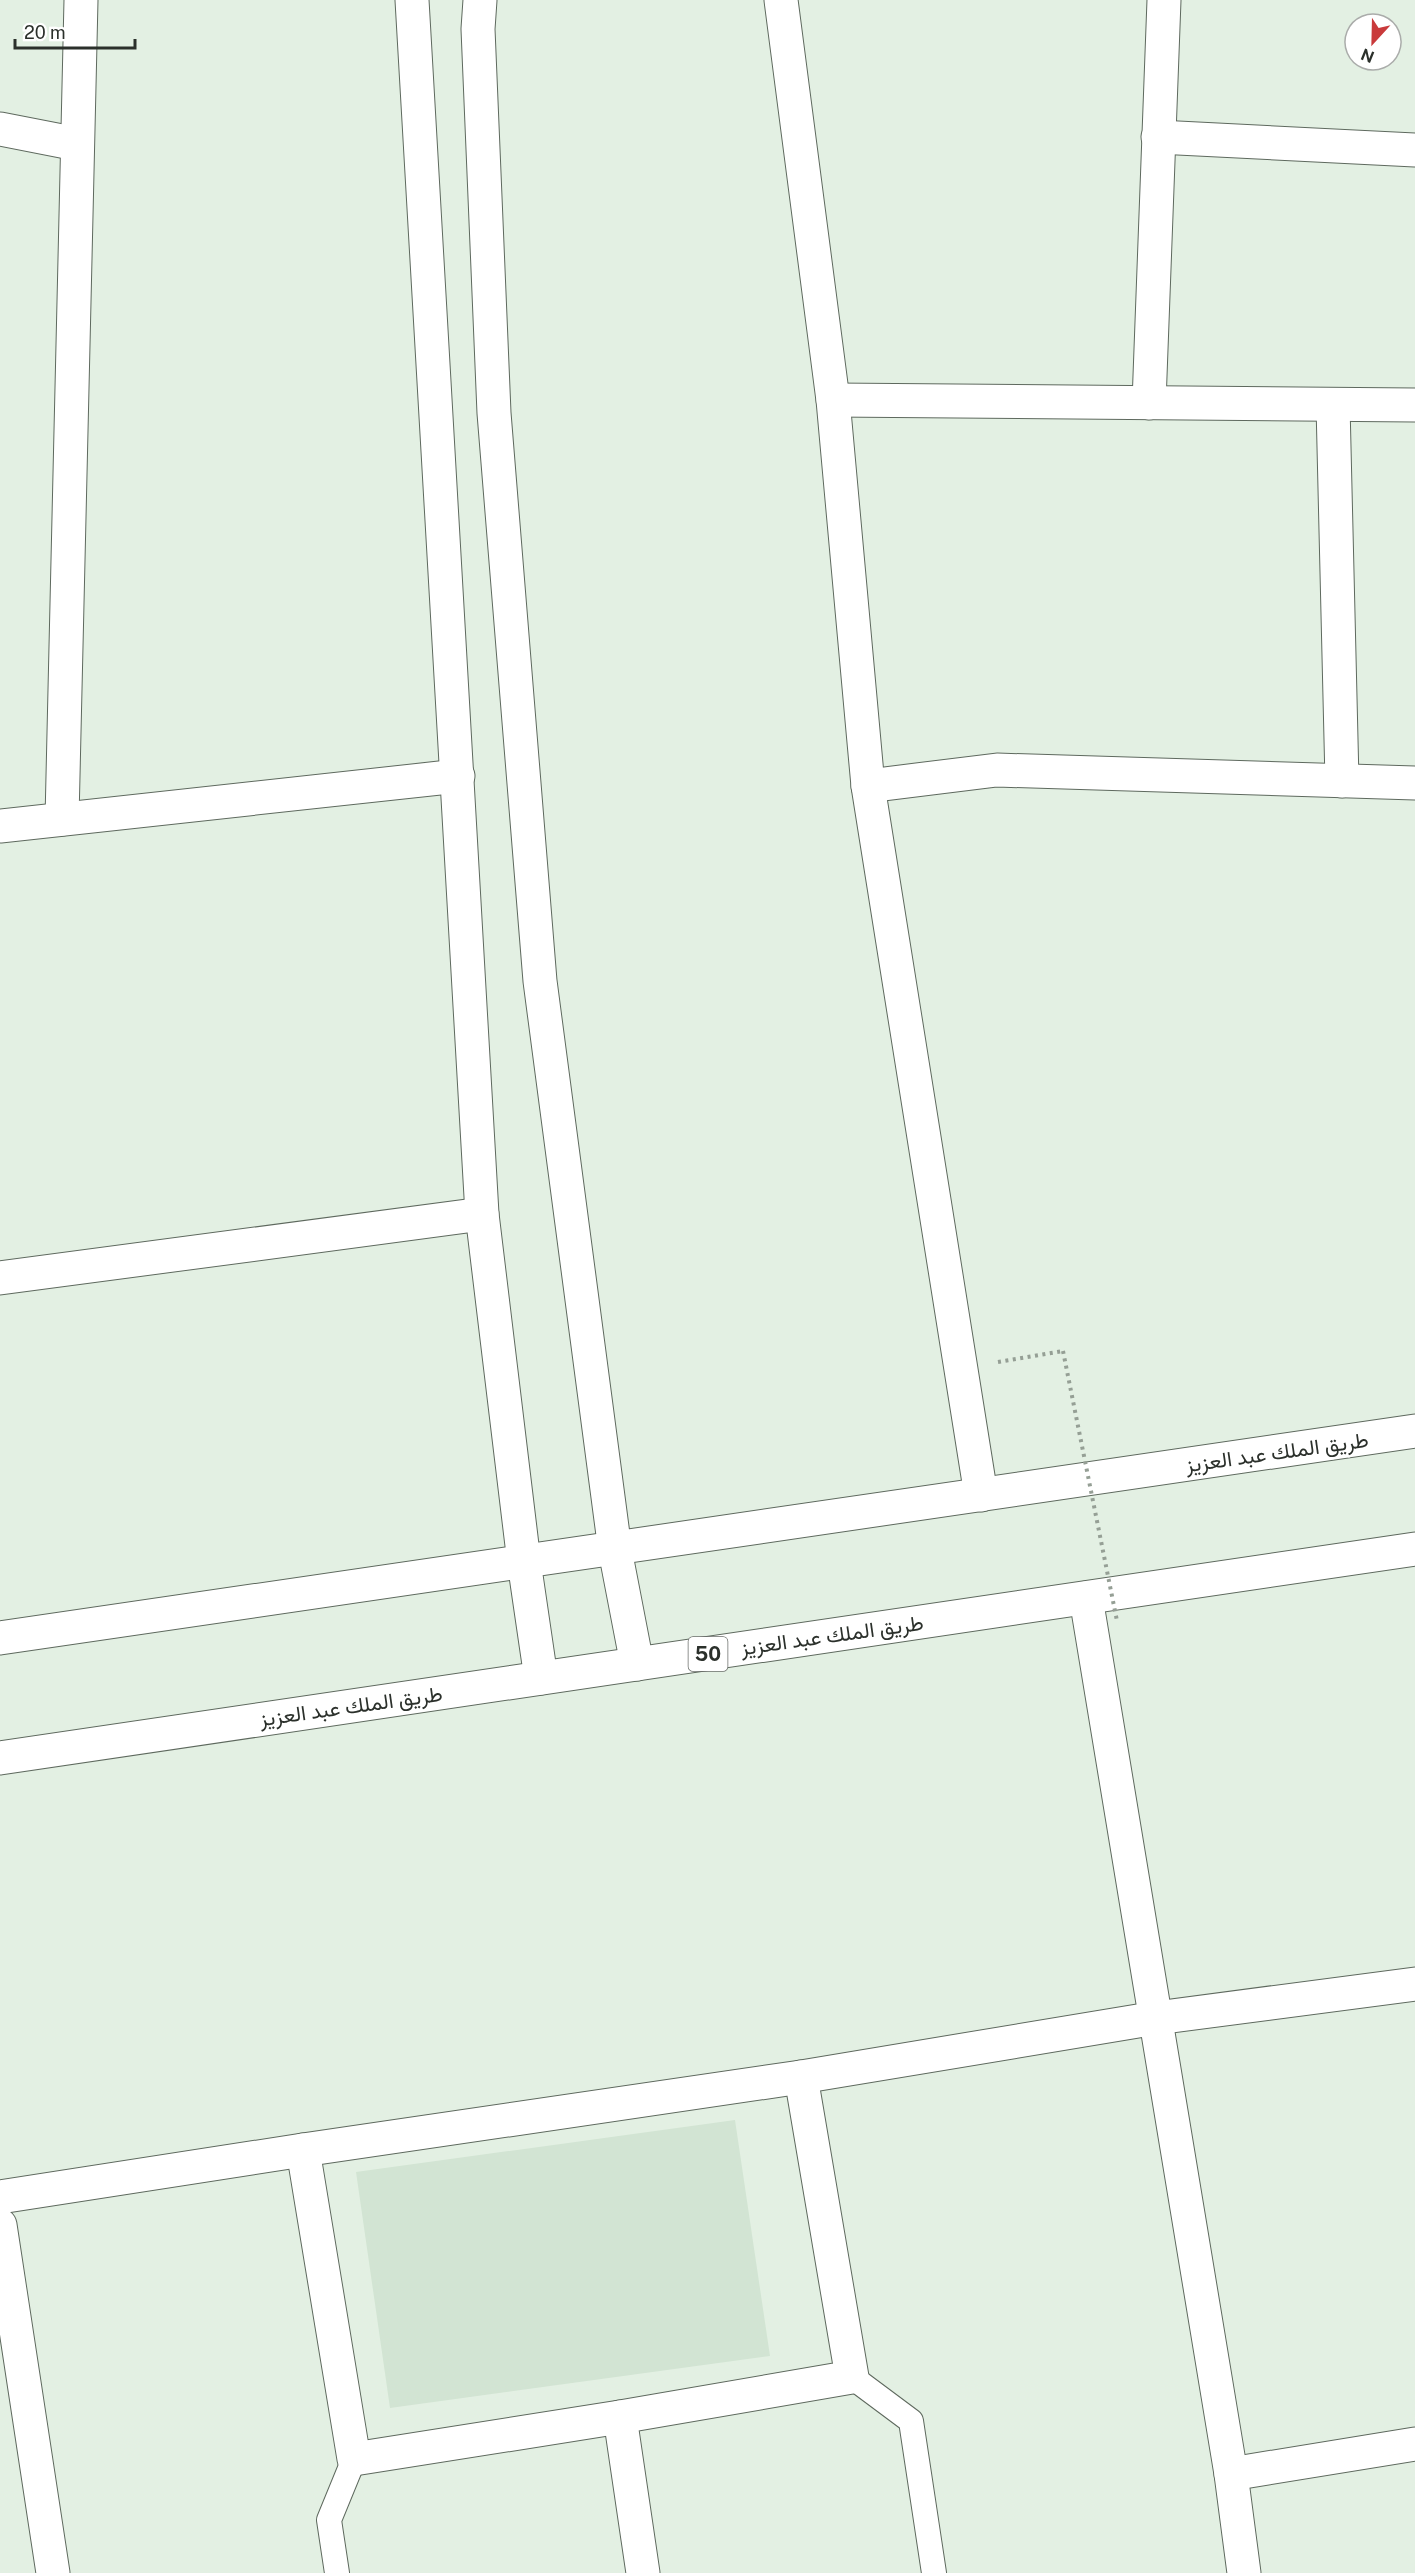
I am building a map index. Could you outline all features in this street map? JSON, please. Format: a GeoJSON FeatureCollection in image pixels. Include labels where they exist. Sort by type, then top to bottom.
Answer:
{"type":"FeatureCollection","features":[{"type":"Feature","properties":{"kind":"main road"},"geometry":{"type":"LineString","coordinates":[[62,819],[81,0]]}},
{"type":"Feature","properties":{"kind":"main road"},"geometry":{"type":"LineString","coordinates":[[412,0],[482,1214],[524,1562],[541,1678]]}},
{"type":"Feature","properties":{"kind":"main road"},"geometry":{"type":"LineString","coordinates":[[480,0],[478,29],[494,413],[540,981],[615,1550],[637,1664]]}},
{"type":"Feature","properties":{"kind":"main road"},"geometry":{"type":"LineString","coordinates":[[781,0],[833,400],[868,786],[981,1496]]}},
{"type":"Feature","properties":{"kind":"main road"},"geometry":{"type":"LineString","coordinates":[[1149,403],[1164,0]]}},
{"type":"Feature","properties":{"kind":"main road"},"geometry":{"type":"LineString","coordinates":[[0,129],[77,144]]}},
{"type":"Feature","properties":{"kind":"main road"},"geometry":{"type":"LineString","coordinates":[[1158,137],[1415,150]]}},
{"type":"Feature","properties":{"kind":"main road"},"geometry":{"type":"LineString","coordinates":[[833,400],[1415,405]]}},
{"type":"Feature","properties":{"kind":"main road"},"geometry":{"type":"LineString","coordinates":[[1333,405],[1342,781]]}},
{"type":"Feature","properties":{"kind":"main road"},"geometry":{"type":"LineString","coordinates":[[868,786],[997,770],[1415,783]]}},
{"type":"Feature","properties":{"kind":"main road"},"geometry":{"type":"LineString","coordinates":[[0,826],[458,776]]}},
{"type":"Feature","properties":{"kind":"main road"},"geometry":{"type":"LineString","coordinates":[[0,1278],[482,1214]]}},
{"type":"Feature","properties":{"kind":"main road","name":"طريق الملك عبد العزيز"},"geometry":{"type":"LineString","coordinates":[[0,1638],[615,1550],[1415,1431]]}},
{"type":"Feature","properties":{"kind":"main road","name":"طريق الملك عبد العزيز"},"geometry":{"type":"LineString","coordinates":[[0,1758],[1415,1549]]}},
{"type":"Feature","properties":{"kind":"main road"},"geometry":{"type":"LineString","coordinates":[[1086,1598],[1231,2474],[1244,2573]]}},
{"type":"Feature","properties":{"kind":"main road"},"geometry":{"type":"LineString","coordinates":[[0,2197],[801,2077],[1156,2018],[1415,1984]]}},
{"type":"Feature","properties":{"kind":"main road"},"geometry":{"type":"LineString","coordinates":[[303,2150],[354,2458],[620,2417],[852,2377],[801,2077]]}},
{"type":"Feature","properties":{"kind":"main road"},"geometry":{"type":"LineString","coordinates":[[0,2230],[53,2573]]}},
{"type":"Feature","properties":{"kind":"main road"},"geometry":{"type":"LineString","coordinates":[[620,2417],[643,2573]]}},
{"type":"Feature","properties":{"kind":"main road"},"geometry":{"type":"LineString","coordinates":[[1231,2474],[1415,2444]]}},
{"type":"Feature","properties":{"kind":"lane"},"geometry":{"type":"LineString","coordinates":[[852,2377],[911,2421],[934,2573]]}},
{"type":"Feature","properties":{"kind":"lane"},"geometry":{"type":"LineString","coordinates":[[337,2573],[328,2520],[354,2458]]}},
{"type":"Feature","properties":{"kind":"path"},"geometry":{"type":"LineString","coordinates":[[961,1368],[1062,1351],[1117,1621]]}},
{"type":"Feature","properties":{"kind":"shaded area"},"geometry":{"type":"Polygon","coordinates":[[[735,2120],[770,2356],[390,2408],[356,2172],[735,2120]]]}}]}
